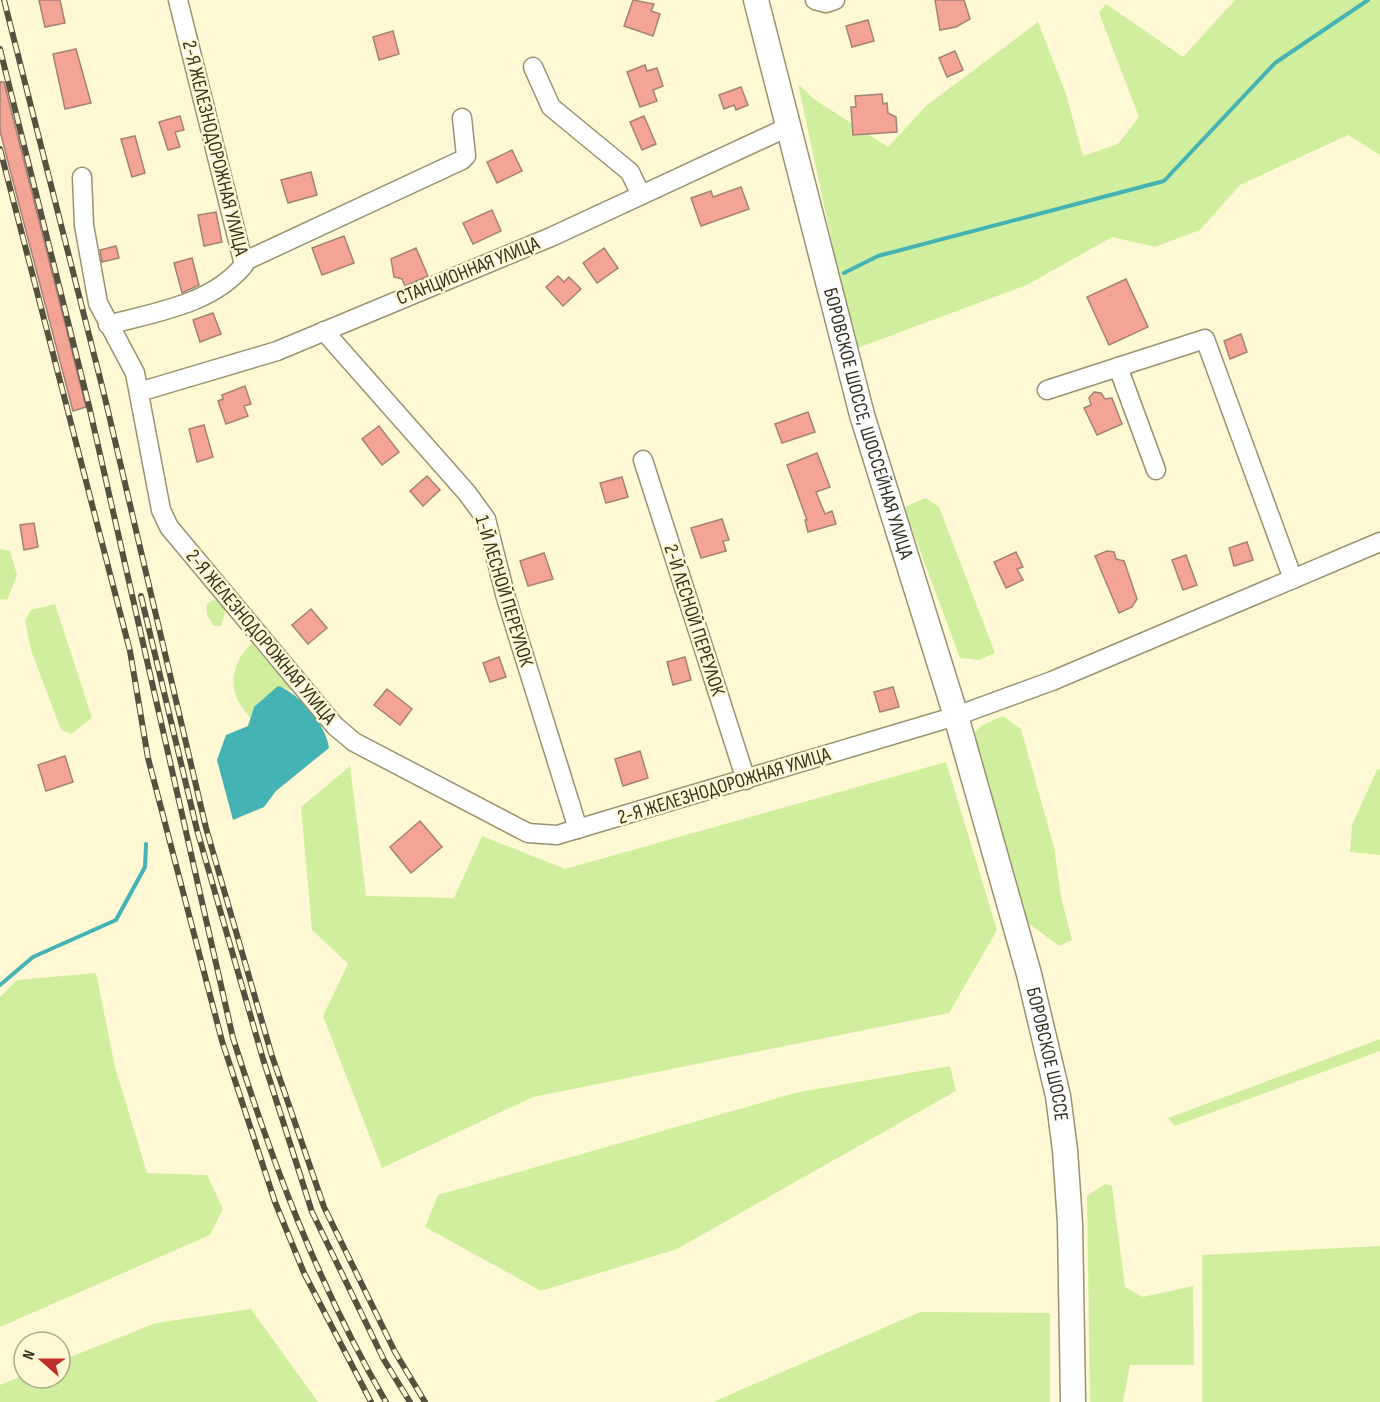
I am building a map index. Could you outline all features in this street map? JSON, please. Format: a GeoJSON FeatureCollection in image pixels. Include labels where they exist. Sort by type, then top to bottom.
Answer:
{"type":"FeatureCollection","features":[{"type":"Feature","properties":{"kind":"main road"},"geometry":{"type":"LineString","coordinates":[[756,0],[788,127]]}},
{"type":"Feature","properties":{"kind":"main road","name":"БОРОВСКОЕ ШОССЕ, ШОССЕЙНАЯ УЛИЦА"},"geometry":{"type":"LineString","coordinates":[[788,127],[862,415],[956,716]]}},
{"type":"Feature","properties":{"kind":"main road","name":"БОРОВСКОЕ ШОССЕ"},"geometry":{"type":"LineString","coordinates":[[956,716],[1029,974],[1060,1110],[1070,1223],[1073,1402]]}},
{"type":"Feature","properties":{"kind":"street","name":"2-Я ЖЕЛЕЗНОДОРОЖНАЯ УЛИЦА"},"geometry":{"type":"LineString","coordinates":[[178,0],[245,261],[227,283],[201,297],[108,325],[127,355],[139,392],[165,523],[334,726],[354,742],[509,824],[540,834],[557,835],[956,716],[1052,681],[1380,542]]}},
{"type":"Feature","properties":{"kind":"street"},"geometry":{"type":"LineString","coordinates":[[815,0],[826,3],[835,0]]}},
{"type":"Feature","properties":{"kind":"street"},"geometry":{"type":"LineString","coordinates":[[533,67],[550,107],[630,172],[641,195]]}},
{"type":"Feature","properties":{"kind":"street"},"geometry":{"type":"LineString","coordinates":[[245,261],[462,160],[466,156],[467,148],[462,118]]}},
{"type":"Feature","properties":{"kind":"street","name":"СТАНЦИОННАЯ УЛИЦА"},"geometry":{"type":"LineString","coordinates":[[139,392],[277,351],[541,241],[788,127]]}},
{"type":"Feature","properties":{"kind":"street"},"geometry":{"type":"LineString","coordinates":[[82,177],[84,225],[98,303],[108,325]]}},
{"type":"Feature","properties":{"kind":"street","name":"1-Й ЛЕСНОЙ ПЕРЕУЛОК"},"geometry":{"type":"LineString","coordinates":[[324,331],[477,505],[486,519],[494,555],[578,829]]}},
{"type":"Feature","properties":{"kind":"street"},"geometry":{"type":"LineString","coordinates":[[1047,390],[1204,339],[1293,579]]}},
{"type":"Feature","properties":{"kind":"street"},"geometry":{"type":"LineString","coordinates":[[1118,367],[1155,470]]}},
{"type":"Feature","properties":{"kind":"street","name":"2-Й ЛЕСНОЙ ПЕРЕУЛОК"},"geometry":{"type":"LineString","coordinates":[[643,460],[746,780]]}},
{"type":"Feature","properties":{"kind":"green space"},"geometry":{"type":"Polygon","coordinates":[[[1235,0],[1380,0],[1380,155],[1348,135],[1240,185],[1200,230],[1155,247],[1112,237],[1027,285],[855,349],[798,84],[814,99],[888,147],[927,105],[1038,22],[1066,94],[1083,156],[1118,144],[1139,117],[1099,13],[1106,4],[1183,57],[1235,0]]]}},
{"type":"Feature","properties":{"kind":"green space"},"geometry":{"type":"Polygon","coordinates":[[[926,498],[939,507],[995,653],[979,660],[960,658],[909,521],[905,507],[926,498]]]}},
{"type":"Feature","properties":{"kind":"green space"},"geometry":{"type":"Polygon","coordinates":[[[0,549],[10,551],[17,575],[7,600],[0,599],[0,549]]]}},
{"type":"Feature","properties":{"kind":"green space"},"geometry":{"type":"Polygon","coordinates":[[[213,600],[220,601],[226,609],[221,626],[214,626],[207,615],[206,605],[213,600]]]}},
{"type":"Feature","properties":{"kind":"green space"},"geometry":{"type":"Polygon","coordinates":[[[55,604],[92,718],[71,734],[61,730],[31,650],[25,621],[31,610],[55,604]]]}},
{"type":"Feature","properties":{"kind":"green space"},"geometry":{"type":"Polygon","coordinates":[[[252,644],[282,678],[297,689],[278,687],[254,707],[250,718],[236,696],[234,673],[239,659],[252,644]]]}},
{"type":"Feature","properties":{"kind":"green space"},"geometry":{"type":"Polygon","coordinates":[[[1003,716],[1021,729],[1054,847],[1061,897],[1072,940],[1059,946],[1024,920],[972,735],[982,725],[1003,716]]]}},
{"type":"Feature","properties":{"kind":"green space"},"geometry":{"type":"Polygon","coordinates":[[[946,762],[997,930],[949,1013],[533,1097],[382,1168],[323,1016],[348,964],[312,930],[301,807],[350,766],[366,896],[454,898],[482,836],[565,869],[946,762]]]}},
{"type":"Feature","properties":{"kind":"green space"},"geometry":{"type":"Polygon","coordinates":[[[1380,769],[1380,855],[1350,852],[1352,825],[1377,770],[1380,769]]]}},
{"type":"Feature","properties":{"kind":"green space"},"geometry":{"type":"Polygon","coordinates":[[[96,973],[115,1067],[147,1173],[207,1175],[223,1209],[210,1235],[0,1327],[0,997],[17,980],[96,973]]]}},
{"type":"Feature","properties":{"kind":"green space"},"geometry":{"type":"Polygon","coordinates":[[[1380,1039],[1380,1051],[1175,1126],[1168,1118],[1380,1039]]]}},
{"type":"Feature","properties":{"kind":"green space"},"geometry":{"type":"Polygon","coordinates":[[[950,1066],[956,1091],[677,1249],[541,1291],[425,1227],[438,1195],[799,1092],[950,1066]]]}},
{"type":"Feature","properties":{"kind":"green space"},"geometry":{"type":"Polygon","coordinates":[[[1105,1184],[1112,1186],[1125,1287],[1143,1297],[1193,1286],[1194,1365],[1130,1365],[1123,1402],[1090,1402],[1087,1196],[1105,1184]]]}},
{"type":"Feature","properties":{"kind":"green space"},"geometry":{"type":"Polygon","coordinates":[[[1380,1246],[1380,1402],[1202,1402],[1202,1255],[1380,1246]]]}},
{"type":"Feature","properties":{"kind":"green space"},"geometry":{"type":"Polygon","coordinates":[[[251,1309],[318,1402],[0,1402],[0,1385],[12,1380],[12,1390],[72,1390],[72,1356],[156,1323],[251,1309]]]}},
{"type":"Feature","properties":{"kind":"green space"},"geometry":{"type":"Polygon","coordinates":[[[920,1312],[1050,1313],[1050,1402],[713,1402],[920,1312]]]}},
{"type":"Feature","properties":{"kind":"water"},"geometry":{"type":"Polygon","coordinates":[[[278,686],[295,696],[311,711],[323,730],[329,748],[276,791],[264,807],[233,820],[217,760],[226,735],[248,726],[254,707],[278,686]]]}},
{"type":"Feature","properties":{"kind":"building"},"geometry":{"type":"Polygon","coordinates":[[[39,0],[60,0],[65,23],[45,27],[39,0]]]}},
{"type":"Feature","properties":{"kind":"building"},"geometry":{"type":"Polygon","coordinates":[[[633,0],[654,4],[651,11],[660,14],[653,36],[624,26],[633,0]]]}},
{"type":"Feature","properties":{"kind":"building"},"geometry":{"type":"Polygon","coordinates":[[[935,0],[964,0],[970,19],[956,27],[940,30],[935,0]]]}},
{"type":"Feature","properties":{"kind":"building"},"geometry":{"type":"Polygon","coordinates":[[[868,20],[874,41],[852,47],[846,26],[868,20]]]}},
{"type":"Feature","properties":{"kind":"building"},"geometry":{"type":"Polygon","coordinates":[[[393,31],[399,54],[379,60],[373,37],[393,31]]]}},
{"type":"Feature","properties":{"kind":"building"},"geometry":{"type":"Polygon","coordinates":[[[76,49],[91,103],[65,109],[53,54],[76,49]]]}},
{"type":"Feature","properties":{"kind":"building"},"geometry":{"type":"Polygon","coordinates":[[[955,51],[963,70],[947,77],[939,58],[955,51]]]}},
{"type":"Feature","properties":{"kind":"building"},"geometry":{"type":"Polygon","coordinates":[[[645,65],[647,71],[657,68],[663,86],[653,90],[657,101],[640,107],[627,72],[645,65]]]}},
{"type":"Feature","properties":{"kind":"building"},"geometry":{"type":"Polygon","coordinates":[[[0,82],[4,82],[86,407],[73,411],[0,131],[0,82]]]}},
{"type":"Feature","properties":{"kind":"building"},"geometry":{"type":"Polygon","coordinates":[[[741,87],[748,105],[736,110],[734,105],[724,109],[719,95],[741,87]]]}},
{"type":"Feature","properties":{"kind":"building"},"geometry":{"type":"Polygon","coordinates":[[[882,94],[883,104],[887,103],[888,113],[896,117],[897,132],[853,135],[851,107],[856,107],[855,96],[882,94]]]}},
{"type":"Feature","properties":{"kind":"building"},"geometry":{"type":"Polygon","coordinates":[[[180,116],[184,130],[175,132],[180,147],[168,150],[159,122],[180,116]]]}},
{"type":"Feature","properties":{"kind":"building"},"geometry":{"type":"Polygon","coordinates":[[[644,116],[656,144],[642,150],[630,122],[644,116]]]}},
{"type":"Feature","properties":{"kind":"building"},"geometry":{"type":"Polygon","coordinates":[[[135,136],[145,173],[132,177],[121,139],[135,136]]]}},
{"type":"Feature","properties":{"kind":"building"},"geometry":{"type":"Polygon","coordinates":[[[512,150],[522,171],[497,183],[487,162],[512,150]]]}},
{"type":"Feature","properties":{"kind":"building"},"geometry":{"type":"Polygon","coordinates":[[[311,172],[317,195],[288,203],[281,180],[311,172]]]}},
{"type":"Feature","properties":{"kind":"building"},"geometry":{"type":"Polygon","coordinates":[[[741,187],[749,209],[701,226],[691,198],[711,191],[713,197],[741,187]]]}},
{"type":"Feature","properties":{"kind":"building"},"geometry":{"type":"Polygon","coordinates":[[[492,210],[501,231],[473,244],[463,223],[492,210]]]}},
{"type":"Feature","properties":{"kind":"building"},"geometry":{"type":"Polygon","coordinates":[[[216,212],[222,242],[204,246],[198,215],[216,212]]]}},
{"type":"Feature","properties":{"kind":"building"},"geometry":{"type":"Polygon","coordinates":[[[344,236],[354,263],[322,275],[312,248],[344,236]]]}},
{"type":"Feature","properties":{"kind":"building"},"geometry":{"type":"Polygon","coordinates":[[[116,246],[119,258],[102,262],[100,250],[116,246]]]}},
{"type":"Feature","properties":{"kind":"building"},"geometry":{"type":"Polygon","coordinates":[[[416,248],[428,276],[405,286],[402,279],[394,277],[391,259],[416,248]]]}},
{"type":"Feature","properties":{"kind":"building"},"geometry":{"type":"Polygon","coordinates":[[[604,248],[618,268],[597,283],[583,263],[604,248]]]}},
{"type":"Feature","properties":{"kind":"building"},"geometry":{"type":"Polygon","coordinates":[[[192,258],[199,285],[182,293],[174,263],[192,258]]]}},
{"type":"Feature","properties":{"kind":"building"},"geometry":{"type":"Polygon","coordinates":[[[558,276],[564,282],[569,277],[581,289],[563,306],[546,287],[558,276]]]}},
{"type":"Feature","properties":{"kind":"building"},"geometry":{"type":"Polygon","coordinates":[[[1126,279],[1148,327],[1109,345],[1087,297],[1126,279]]]}},
{"type":"Feature","properties":{"kind":"building"},"geometry":{"type":"Polygon","coordinates":[[[213,313],[221,334],[200,342],[193,320],[213,313]]]}},
{"type":"Feature","properties":{"kind":"building"},"geometry":{"type":"Polygon","coordinates":[[[1241,334],[1247,352],[1230,359],[1224,341],[1241,334]]]}},
{"type":"Feature","properties":{"kind":"building"},"geometry":{"type":"Polygon","coordinates":[[[245,386],[251,404],[244,406],[248,416],[226,424],[218,401],[223,399],[222,395],[245,386]]]}},
{"type":"Feature","properties":{"kind":"building"},"geometry":{"type":"Polygon","coordinates":[[[1094,392],[1101,393],[1105,399],[1112,398],[1122,424],[1097,435],[1084,408],[1091,405],[1089,398],[1094,392]]]}},
{"type":"Feature","properties":{"kind":"building"},"geometry":{"type":"Polygon","coordinates":[[[808,412],[815,432],[782,443],[775,424],[808,412]]]}},
{"type":"Feature","properties":{"kind":"building"},"geometry":{"type":"Polygon","coordinates":[[[204,425],[213,457],[197,462],[189,429],[204,425]]]}},
{"type":"Feature","properties":{"kind":"building"},"geometry":{"type":"Polygon","coordinates":[[[379,426],[399,452],[382,465],[362,439],[379,426]]]}},
{"type":"Feature","properties":{"kind":"building"},"geometry":{"type":"Polygon","coordinates":[[[817,453],[830,487],[816,492],[825,514],[832,511],[836,524],[808,532],[805,520],[807,520],[787,465],[817,453]]]}},
{"type":"Feature","properties":{"kind":"building"},"geometry":{"type":"Polygon","coordinates":[[[427,476],[440,490],[423,506],[410,491],[427,476]]]}},
{"type":"Feature","properties":{"kind":"building"},"geometry":{"type":"Polygon","coordinates":[[[622,477],[628,497],[606,503],[600,483],[622,477]]]}},
{"type":"Feature","properties":{"kind":"building"},"geometry":{"type":"Polygon","coordinates":[[[722,519],[729,540],[723,541],[726,551],[701,558],[691,528],[722,519]]]}},
{"type":"Feature","properties":{"kind":"building"},"geometry":{"type":"Polygon","coordinates":[[[34,523],[38,547],[24,550],[20,525],[34,523]]]}},
{"type":"Feature","properties":{"kind":"building"},"geometry":{"type":"Polygon","coordinates":[[[1247,542],[1253,560],[1234,566],[1229,548],[1247,542]]]}},
{"type":"Feature","properties":{"kind":"building"},"geometry":{"type":"Polygon","coordinates":[[[1107,551],[1114,552],[1116,559],[1124,561],[1137,599],[1132,607],[1119,613],[1095,556],[1107,551]]]}},
{"type":"Feature","properties":{"kind":"building"},"geometry":{"type":"Polygon","coordinates":[[[1016,552],[1023,567],[1017,569],[1023,580],[1006,588],[994,562],[1016,552]]]}},
{"type":"Feature","properties":{"kind":"building"},"geometry":{"type":"Polygon","coordinates":[[[544,553],[553,579],[528,586],[520,561],[544,553]]]}},
{"type":"Feature","properties":{"kind":"building"},"geometry":{"type":"Polygon","coordinates":[[[1186,555],[1197,585],[1183,590],[1172,560],[1186,555]]]}},
{"type":"Feature","properties":{"kind":"building"},"geometry":{"type":"Polygon","coordinates":[[[311,609],[327,628],[308,644],[292,625],[311,609]]]}},
{"type":"Feature","properties":{"kind":"building"},"geometry":{"type":"Polygon","coordinates":[[[499,657],[506,677],[490,682],[483,663],[499,657]]]}},
{"type":"Feature","properties":{"kind":"building"},"geometry":{"type":"Polygon","coordinates":[[[685,657],[691,680],[673,685],[667,662],[685,657]]]}},
{"type":"Feature","properties":{"kind":"building"},"geometry":{"type":"Polygon","coordinates":[[[893,687],[899,707],[880,712],[874,692],[893,687]]]}},
{"type":"Feature","properties":{"kind":"building"},"geometry":{"type":"Polygon","coordinates":[[[387,689],[412,709],[400,725],[374,705],[387,689]]]}},
{"type":"Feature","properties":{"kind":"building"},"geometry":{"type":"Polygon","coordinates":[[[640,751],[648,778],[623,786],[615,759],[640,751]]]}},
{"type":"Feature","properties":{"kind":"building"},"geometry":{"type":"Polygon","coordinates":[[[65,756],[73,782],[46,791],[38,765],[65,756]]]}},
{"type":"Feature","properties":{"kind":"building"},"geometry":{"type":"Polygon","coordinates":[[[420,821],[442,847],[411,873],[390,847],[420,821]]]}},
{"type":"Feature","properties":{"kind":"waterway"},"geometry":{"type":"LineString","coordinates":[[844,273],[878,256],[1164,181],[1275,63],[1368,0]]}},
{"type":"Feature","properties":{"kind":"waterway"},"geometry":{"type":"LineString","coordinates":[[0,985],[33,957],[116,920],[145,867],[146,844]]}},
{"type":"Feature","properties":{"kind":"railway"},"geometry":{"type":"LineString","coordinates":[[4,0],[104,394],[206,828],[272,1056],[324,1207],[395,1352],[425,1402]]}},
{"type":"Feature","properties":{"kind":"railway"},"geometry":{"type":"LineString","coordinates":[[0,49],[89,406],[233,1038],[264,1132],[299,1224],[339,1314],[386,1402]]}},
{"type":"Feature","properties":{"kind":"railway"},"geometry":{"type":"LineString","coordinates":[[0,149],[130,651],[148,758],[222,1041],[275,1202],[304,1273],[371,1402]]}},
{"type":"Feature","properties":{"kind":"railway"},"geometry":{"type":"LineString","coordinates":[[141,596],[197,830],[263,1059],[312,1212],[384,1360],[410,1402]]}}]}
